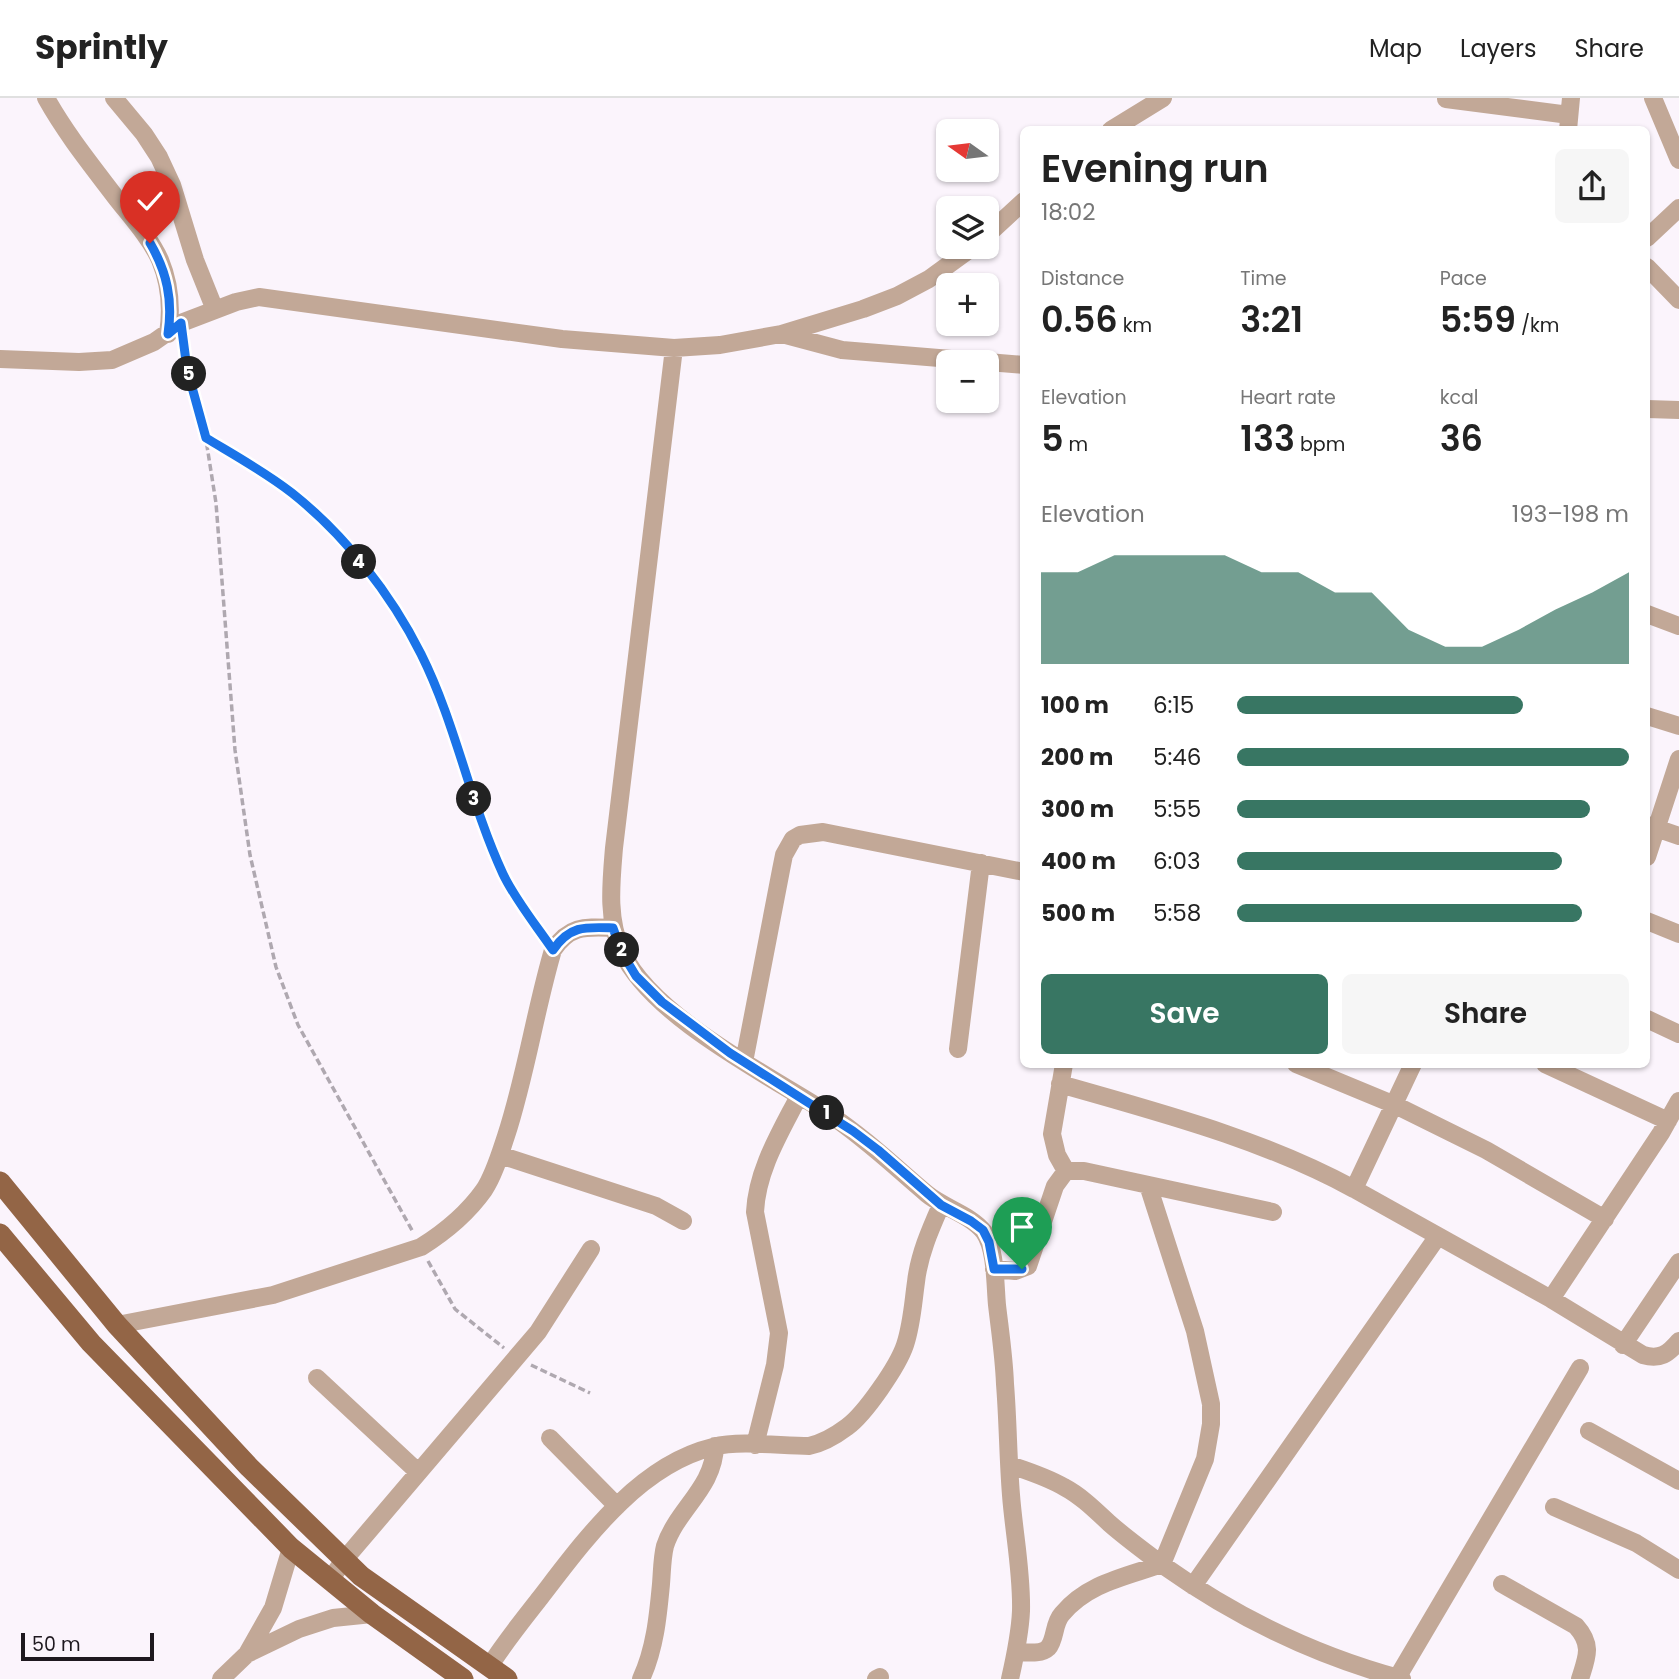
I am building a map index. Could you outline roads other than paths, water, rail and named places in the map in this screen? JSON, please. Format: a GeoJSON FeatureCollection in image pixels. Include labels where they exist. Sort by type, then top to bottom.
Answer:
{"type":"FeatureCollection","features":[{"type":"Feature","properties":{"kind":"main road"},"geometry":{"type":"LineString","coordinates":[[0,1182],[117,1325],[250,1467],[344,1560],[361,1576],[498,1673]]}},
{"type":"Feature","properties":{"kind":"main road"},"geometry":{"type":"LineString","coordinates":[[0,1234],[90,1343],[291,1548],[372,1614],[463,1679]]}},
{"type":"Feature","properties":{"kind":"street"},"geometry":{"type":"LineString","coordinates":[[46,98],[75,145],[135,222],[159,259],[168,285],[175,328]]}},
{"type":"Feature","properties":{"kind":"street"},"geometry":{"type":"LineString","coordinates":[[114,98],[159,157],[172,185],[195,260],[215,310]]}},
{"type":"Feature","properties":{"kind":"street"},"geometry":{"type":"LineString","coordinates":[[1118,126],[1163,98]]}},
{"type":"Feature","properties":{"kind":"street"},"geometry":{"type":"LineString","coordinates":[[1653,98],[1679,160]]}},
{"type":"Feature","properties":{"kind":"street"},"geometry":{"type":"LineString","coordinates":[[1446,99],[1569,114]]}},
{"type":"Feature","properties":{"kind":"street"},"geometry":{"type":"LineString","coordinates":[[999,223],[1020,205]]}},
{"type":"Feature","properties":{"kind":"street"},"geometry":{"type":"LineString","coordinates":[[1650,235],[1679,208]]}},
{"type":"Feature","properties":{"kind":"street"},"geometry":{"type":"LineString","coordinates":[[0,359],[57,362],[112,360],[134,352],[175,328],[215,310],[259,297],[562,339],[674,348],[748,342],[863,309],[897,296],[929,279],[956,259]]}},
{"type":"Feature","properties":{"kind":"street"},"geometry":{"type":"LineString","coordinates":[[1650,270],[1679,300]]}},
{"type":"Feature","properties":{"kind":"street"},"geometry":{"type":"LineString","coordinates":[[781,334],[842,350],[1020,365]]}},
{"type":"Feature","properties":{"kind":"street"},"geometry":{"type":"LineString","coordinates":[[674,348],[614,848],[610,894],[613,928],[622,953],[636,976],[662,1002],[744,1062],[878,1150],[941,1205],[983,1230],[989,1242],[994,1269],[1020,1593],[1021,1612],[1010,1679]]}},
{"type":"Feature","properties":{"kind":"street"},"geometry":{"type":"LineString","coordinates":[[1650,409],[1679,410]]}},
{"type":"Feature","properties":{"kind":"street"},"geometry":{"type":"LineString","coordinates":[[1650,615],[1679,626]]}},
{"type":"Feature","properties":{"kind":"street"},"geometry":{"type":"LineString","coordinates":[[1650,717],[1679,726]]}},
{"type":"Feature","properties":{"kind":"street"},"geometry":{"type":"LineString","coordinates":[[1679,759],[1652,827],[1679,836]]}},
{"type":"Feature","properties":{"kind":"street"},"geometry":{"type":"LineString","coordinates":[[744,1062],[780,870],[784,855],[793,839],[800,835],[823,832],[1020,871]]}},
{"type":"Feature","properties":{"kind":"street"},"geometry":{"type":"LineString","coordinates":[[958,1049],[981,863]]}},
{"type":"Feature","properties":{"kind":"street"},"geometry":{"type":"LineString","coordinates":[[1650,922],[1679,934]]}},
{"type":"Feature","properties":{"kind":"street"},"geometry":{"type":"LineString","coordinates":[[117,1325],[273,1295],[421,1247],[439,1236],[460,1218],[485,1189],[500,1155],[514,1113],[553,950],[561,937],[573,930],[588,927],[613,928]]}},
{"type":"Feature","properties":{"kind":"street"},"geometry":{"type":"LineString","coordinates":[[1650,1020],[1679,1034]]}},
{"type":"Feature","properties":{"kind":"street"},"geometry":{"type":"LineString","coordinates":[[1064,1068],[1052,1133],[1057,1155],[1066,1171]]}},
{"type":"Feature","properties":{"kind":"street"},"geometry":{"type":"LineString","coordinates":[[1306,1068],[1395,1105],[1486,1150],[1605,1219]]}},
{"type":"Feature","properties":{"kind":"street"},"geometry":{"type":"LineString","coordinates":[[1354,1189],[1411,1068]]}},
{"type":"Feature","properties":{"kind":"street"},"geometry":{"type":"LineString","coordinates":[[1554,1068],[1668,1121]]}},
{"type":"Feature","properties":{"kind":"street"},"geometry":{"type":"LineString","coordinates":[[1060,1084],[1187,1120],[1284,1155],[1354,1189],[1551,1299],[1623,1345],[1653,1358],[1662,1356],[1679,1341]]}},
{"type":"Feature","properties":{"kind":"street"},"geometry":{"type":"LineString","coordinates":[[755,1445],[775,1365],[779,1333],[755,1212],[755,1197],[767,1161],[799,1096]]}},
{"type":"Feature","properties":{"kind":"street"},"geometry":{"type":"LineString","coordinates":[[1551,1299],[1679,1101]]}},
{"type":"Feature","properties":{"kind":"street"},"geometry":{"type":"LineString","coordinates":[[500,1155],[656,1206],[682,1222]]}},
{"type":"Feature","properties":{"kind":"street"},"geometry":{"type":"LineString","coordinates":[[1066,1171],[1084,1171],[1273,1212]]}},
{"type":"Feature","properties":{"kind":"street"},"geometry":{"type":"LineString","coordinates":[[994,1269],[1015,1270],[1028,1266],[1055,1186],[1066,1171]]}},
{"type":"Feature","properties":{"kind":"street"},"geometry":{"type":"LineString","coordinates":[[1016,1652],[1044,1651],[1049,1647],[1056,1621],[1090,1589],[1162,1564],[1205,1459],[1211,1404],[1195,1331],[1148,1185]]}},
{"type":"Feature","properties":{"kind":"street"},"geometry":{"type":"LineString","coordinates":[[498,1673],[513,1630],[568,1560],[600,1521],[665,1468],[715,1446],[809,1446],[822,1443],[849,1426],[895,1368],[904,1348],[914,1308],[921,1257],[941,1205]]}},
{"type":"Feature","properties":{"kind":"street"},"geometry":{"type":"LineString","coordinates":[[1193,1586],[1438,1236]]}},
{"type":"Feature","properties":{"kind":"street"},"geometry":{"type":"LineString","coordinates":[[330,1580],[344,1560],[538,1332],[591,1249]]}},
{"type":"Feature","properties":{"kind":"street"},"geometry":{"type":"LineString","coordinates":[[1623,1345],[1679,1262]]}},
{"type":"Feature","properties":{"kind":"street"},"geometry":{"type":"LineString","coordinates":[[1010,1465],[1066,1488],[1193,1586],[1284,1637],[1356,1673],[1400,1678],[1580,1367]]}},
{"type":"Feature","properties":{"kind":"street"},"geometry":{"type":"LineString","coordinates":[[317,1378],[418,1472]]}},
{"type":"Feature","properties":{"kind":"street"},"geometry":{"type":"LineString","coordinates":[[1590,1431],[1679,1482]]}},
{"type":"Feature","properties":{"kind":"street"},"geometry":{"type":"LineString","coordinates":[[550,1438],[617,1506]]}},
{"type":"Feature","properties":{"kind":"street"},"geometry":{"type":"LineString","coordinates":[[641,1679],[654,1640],[664,1549],[677,1523],[710,1476],[715,1446]]}},
{"type":"Feature","properties":{"kind":"street"},"geometry":{"type":"LineString","coordinates":[[1553,1507],[1636,1543],[1679,1570]]}},
{"type":"Feature","properties":{"kind":"street"},"geometry":{"type":"LineString","coordinates":[[222,1679],[247,1654],[273,1608],[291,1548]]}},
{"type":"Feature","properties":{"kind":"street"},"geometry":{"type":"LineString","coordinates":[[1502,1584],[1576,1626],[1585,1636],[1588,1649],[1580,1679]]}},
{"type":"Feature","properties":{"kind":"street"},"geometry":{"type":"LineString","coordinates":[[247,1654],[299,1629],[333,1618],[372,1614]]}}]}
